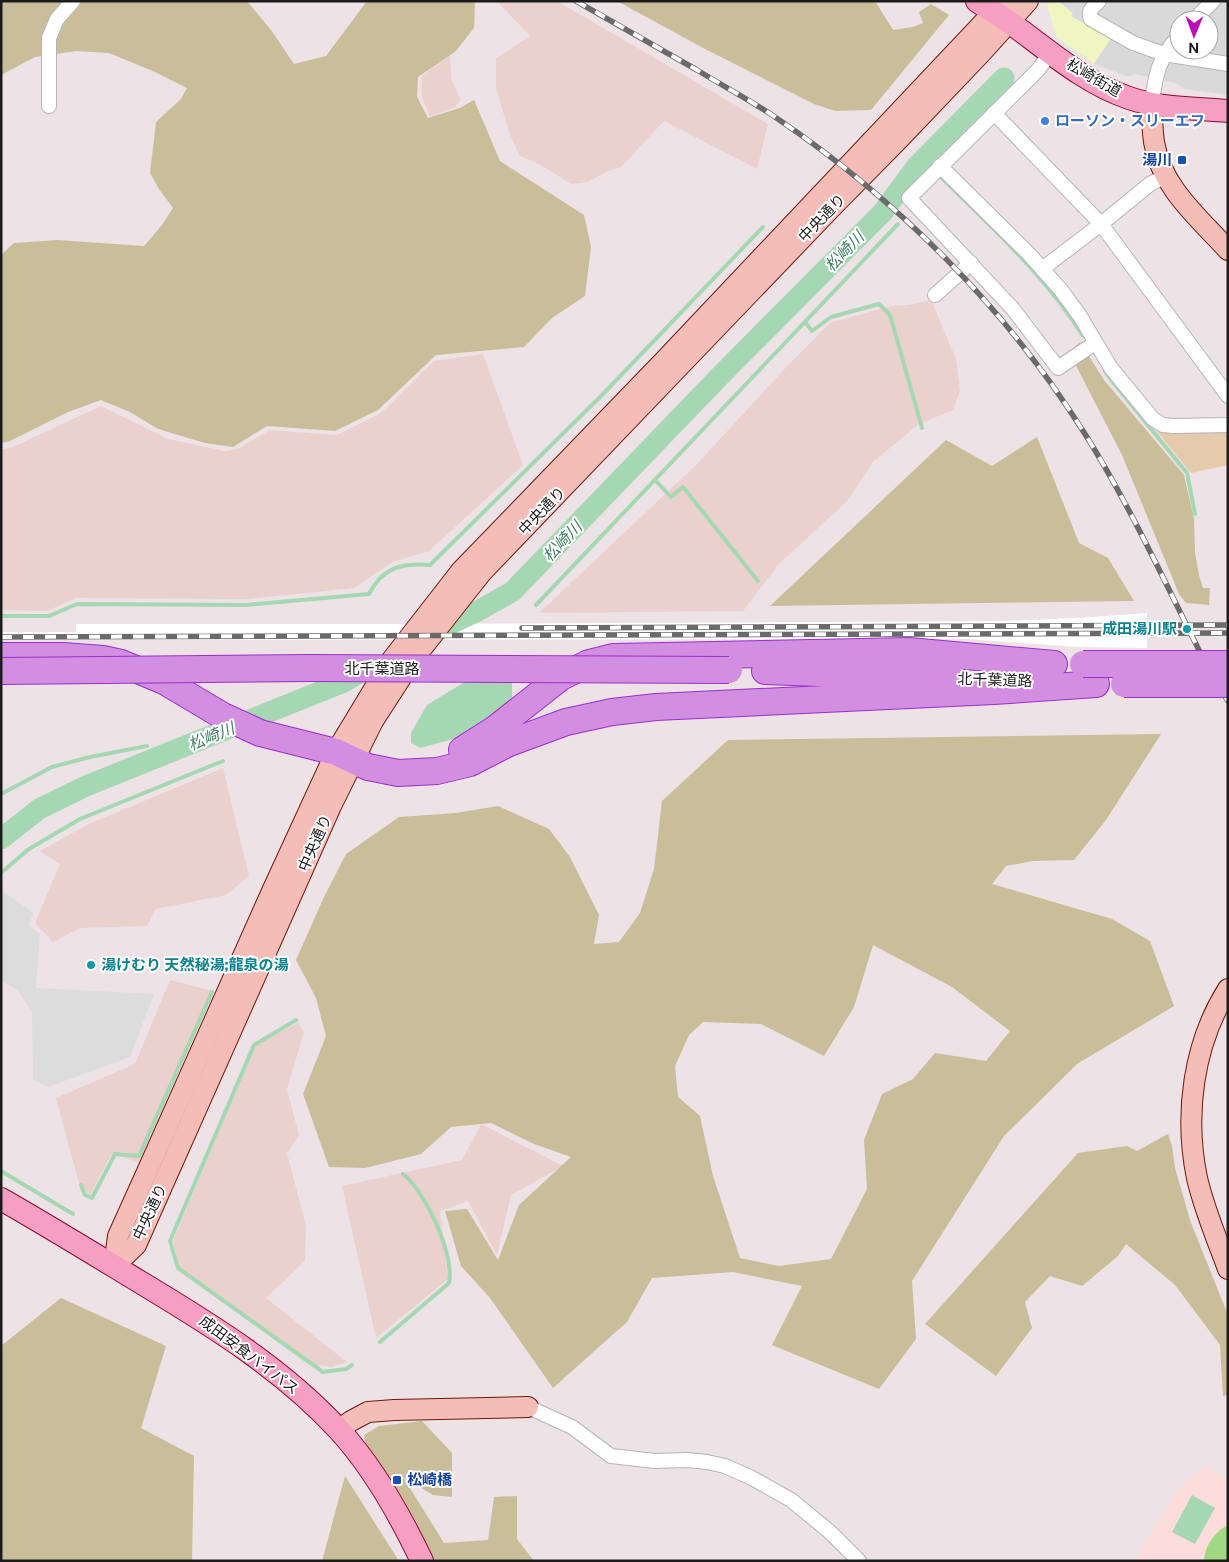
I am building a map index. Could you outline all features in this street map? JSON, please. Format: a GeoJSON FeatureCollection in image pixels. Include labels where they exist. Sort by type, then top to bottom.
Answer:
{"type":"FeatureCollection","features":[{"type":"Feature","properties":{"kind":"highway"},"geometry":{"type":"LineString","coordinates":[[345,757],[388,756],[406,759],[432,759],[465,750],[496,729],[561,677],[589,663],[613,656],[732,662],[909,651],[1054,664]]}},
{"type":"Feature","properties":{"kind":"highway"},"geometry":{"type":"LineString","coordinates":[[1,656],[63,656],[121,663],[164,681],[223,716],[260,733],[345,757],[368,767],[398,773],[437,771],[470,763],[509,743],[566,722],[612,712],[735,702],[994,691],[1089,674]]}},
{"type":"Feature","properties":{"kind":"highway","name":"北千葉道路"},"geometry":{"type":"LineString","coordinates":[[1,670],[732,662],[762,670],[1089,674],[1228,664]]}},
{"type":"Feature","properties":{"kind":"highway","name":"北千葉道路"},"geometry":{"type":"LineString","coordinates":[[762,670],[826,665],[1054,664],[1124,684],[1228,684]]}},
{"type":"Feature","properties":{"kind":"main road","name":"松崎街道"},"geometry":{"type":"LineString","coordinates":[[996,9],[1077,72],[1102,86],[1130,98],[1152,104],[1228,111]]}},
{"type":"Feature","properties":{"kind":"main road","name":"成田安食バイパス"},"geometry":{"type":"LineString","coordinates":[[10,1204],[191,1312],[244,1349],[295,1389],[339,1430],[386,1494],[422,1561]]}},
{"type":"Feature","properties":{"kind":"street"},"geometry":{"type":"LineString","coordinates":[[49,106],[49,38],[57,19],[72,1]]}},
{"type":"Feature","properties":{"kind":"street","name":"中央通り"},"geometry":{"type":"LineString","coordinates":[[114,1266],[136,1245],[331,806],[345,757],[367,717],[391,662],[452,594],[461,571],[664,362],[996,9],[1028,1]]}},
{"type":"Feature","properties":{"kind":"street"},"geometry":{"type":"LineString","coordinates":[[1099,1],[1090,11],[1091,19],[1127,40],[1164,54],[1228,64]]}},
{"type":"Feature","properties":{"kind":"street"},"geometry":{"type":"LineString","coordinates":[[1205,10],[1214,1]]}},
{"type":"Feature","properties":{"kind":"street"},"geometry":{"type":"LineString","coordinates":[[1169,48],[1164,54],[1158,72],[1152,104],[1154,144],[1166,176],[1177,194],[1228,250]]}},
{"type":"Feature","properties":{"kind":"street"},"geometry":{"type":"LineString","coordinates":[[1051,52],[1038,70],[909,198],[971,262],[1013,310],[1058,368],[1095,343]]}},
{"type":"Feature","properties":{"kind":"street"},"geometry":{"type":"LineString","coordinates":[[994,113],[1101,224],[1228,396]]}},
{"type":"Feature","properties":{"kind":"street"},"geometry":{"type":"LineString","coordinates":[[940,166],[1061,290],[1080,316],[1111,368],[1153,419],[1163,425],[1173,426],[1228,425]]}},
{"type":"Feature","properties":{"kind":"street"},"geometry":{"type":"LineString","coordinates":[[1042,269],[1150,184],[1166,176]]}},
{"type":"Feature","properties":{"kind":"street"},"geometry":{"type":"LineString","coordinates":[[936,295],[971,262]]}},
{"type":"Feature","properties":{"kind":"street"},"geometry":{"type":"LineString","coordinates":[[1228,989],[1214,1015],[1202,1047],[1191,1102],[1190,1127],[1197,1179],[1228,1269]]}},
{"type":"Feature","properties":{"kind":"street"},"geometry":{"type":"LineString","coordinates":[[339,1430],[368,1412],[528,1407],[572,1427],[611,1456],[655,1461],[687,1460],[706,1462],[725,1466],[752,1478],[791,1500],[830,1532],[859,1561]]}},
{"type":"Feature","properties":{"kind":"shaded area"},"geometry":{"type":"Polygon","coordinates":[[[1,1],[247,1],[271,30],[294,64],[326,56],[367,1],[475,1],[474,28],[456,51],[418,77],[417,97],[428,118],[460,108],[474,100],[500,161],[584,215],[591,247],[585,296],[552,318],[524,347],[436,355],[378,410],[335,431],[267,426],[233,447],[205,443],[158,429],[130,412],[101,400],[68,412],[10,441],[1,443],[1,255],[14,243],[58,240],[144,246],[162,225],[173,208],[150,173],[156,122],[181,99],[187,88],[109,53],[76,51],[35,57],[1,75],[1,1]]]}},
{"type":"Feature","properties":{"kind":"shaded area"},"geometry":{"type":"Polygon","coordinates":[[[497,1],[557,1],[768,124],[757,169],[664,121],[621,167],[610,170],[588,182],[571,184],[541,165],[520,156],[510,135],[496,88],[496,58],[530,36],[497,1]]]}},
{"type":"Feature","properties":{"kind":"shaded area"},"geometry":{"type":"Polygon","coordinates":[[[617,1],[875,1],[893,30],[913,27],[923,23],[919,12],[931,4],[949,15],[871,110],[835,111],[814,104],[705,49],[617,1]]]}},
{"type":"Feature","properties":{"kind":"shaded area"},"geometry":{"type":"Polygon","coordinates":[[[1050,1],[1228,1],[1228,95],[1184,89],[1176,83],[1135,74],[1129,77],[1094,64],[1056,37],[1047,5],[1050,1]]]}},
{"type":"Feature","properties":{"kind":"shaded area"},"geometry":{"type":"Polygon","coordinates":[[[1050,1],[1058,1],[1073,13],[1071,16],[1111,38],[1094,64],[1056,37],[1047,5],[1050,1]]]}},
{"type":"Feature","properties":{"kind":"shaded area"},"geometry":{"type":"Polygon","coordinates":[[[450,55],[451,79],[461,100],[455,107],[430,117],[421,94],[422,76],[450,55]]]}},
{"type":"Feature","properties":{"kind":"shaded area"},"geometry":{"type":"Polygon","coordinates":[[[931,300],[956,359],[960,391],[953,410],[919,424],[874,461],[846,502],[779,564],[743,611],[539,613],[697,464],[790,363],[830,323],[891,306],[909,305],[931,300]]]}},
{"type":"Feature","properties":{"kind":"shaded area"},"geometry":{"type":"Polygon","coordinates":[[[1080,342],[1104,380],[1184,475],[1194,519],[1195,553],[1199,575],[1203,588],[1210,588],[1209,605],[1186,603],[1179,594],[1122,455],[1069,352],[1080,342]]]}},
{"type":"Feature","properties":{"kind":"shaded area"},"geometry":{"type":"Polygon","coordinates":[[[483,354],[523,465],[429,551],[392,562],[354,588],[249,599],[76,598],[47,611],[1,610],[1,450],[13,447],[101,406],[168,439],[225,451],[238,449],[270,430],[337,435],[381,413],[434,361],[483,354]]]}},
{"type":"Feature","properties":{"kind":"shaded area"},"geometry":{"type":"Polygon","coordinates":[[[1156,430],[1167,433],[1228,433],[1228,465],[1191,473],[1156,430]]]}},
{"type":"Feature","properties":{"kind":"shaded area"},"geometry":{"type":"Polygon","coordinates":[[[1037,437],[1079,543],[1108,558],[1134,601],[770,606],[946,440],[992,466],[1037,437]]]}},
{"type":"Feature","properties":{"kind":"shaded area"},"geometry":{"type":"Polygon","coordinates":[[[468,680],[512,681],[512,701],[464,736],[420,748],[411,743],[411,733],[427,705],[468,680]]]}},
{"type":"Feature","properties":{"kind":"shaded area"},"geometry":{"type":"Polygon","coordinates":[[[1161,734],[1106,820],[1074,860],[1033,861],[1006,866],[992,884],[1112,919],[1150,941],[1174,1006],[1077,1064],[1004,1136],[912,1281],[916,1339],[879,1389],[772,1345],[802,1286],[733,1272],[652,1278],[627,1322],[553,1388],[490,1298],[461,1266],[445,1211],[467,1209],[498,1260],[519,1205],[571,1157],[534,1144],[491,1123],[451,1127],[421,1154],[365,1168],[329,1167],[303,1094],[326,1036],[316,998],[296,960],[324,897],[346,854],[399,817],[456,813],[498,806],[549,829],[570,857],[599,915],[594,944],[619,942],[640,913],[654,869],[662,801],[728,740],[1161,734]],[[873,945],[854,1007],[824,1056],[761,1024],[703,1022],[689,1035],[675,1066],[678,1097],[700,1116],[713,1176],[740,1258],[779,1266],[831,1259],[867,1189],[864,1140],[882,1094],[913,1079],[935,1053],[986,1061],[1010,1031],[952,987],[873,945]]]}},
{"type":"Feature","properties":{"kind":"shaded area"},"geometry":{"type":"Polygon","coordinates":[[[223,768],[249,876],[226,895],[156,909],[147,926],[80,928],[53,942],[35,923],[60,864],[40,851],[89,824],[223,768]]]}},
{"type":"Feature","properties":{"kind":"shaded area"},"geometry":{"type":"Polygon","coordinates":[[[1,890],[34,913],[28,925],[40,934],[36,988],[154,994],[130,1057],[48,1087],[33,1080],[32,1011],[18,991],[1,980],[1,890]]]}},
{"type":"Feature","properties":{"kind":"shaded area"},"geometry":{"type":"Polygon","coordinates":[[[170,980],[214,991],[139,1163],[112,1153],[90,1195],[79,1183],[56,1098],[135,1064],[170,980]]]}},
{"type":"Feature","properties":{"kind":"shaded area"},"geometry":{"type":"Polygon","coordinates":[[[298,1023],[304,1032],[287,1089],[299,1135],[287,1153],[306,1226],[305,1261],[266,1298],[347,1362],[332,1367],[316,1365],[180,1270],[173,1241],[256,1044],[298,1023]]]}},
{"type":"Feature","properties":{"kind":"shaded area"},"geometry":{"type":"Polygon","coordinates":[[[481,1124],[563,1166],[511,1195],[497,1255],[468,1201],[440,1211],[448,1279],[376,1338],[342,1186],[462,1160],[481,1124]]]}},
{"type":"Feature","properties":{"kind":"shaded area"},"geometry":{"type":"Polygon","coordinates":[[[1168,1134],[1175,1168],[1191,1223],[1228,1315],[1228,1395],[1223,1396],[1220,1345],[1175,1285],[1126,1244],[1118,1256],[1082,1286],[1050,1276],[1025,1302],[1032,1328],[996,1376],[925,1324],[1078,1153],[1127,1146],[1137,1151],[1168,1134]]]}},
{"type":"Feature","properties":{"kind":"shaded area"},"geometry":{"type":"Polygon","coordinates":[[[61,1298],[166,1346],[141,1428],[194,1456],[192,1561],[1,1561],[1,1346],[61,1298]]]}},
{"type":"Feature","properties":{"kind":"shaded area"},"geometry":{"type":"Polygon","coordinates":[[[422,1421],[452,1453],[452,1497],[433,1495],[403,1477],[444,1543],[488,1540],[494,1497],[517,1496],[517,1539],[534,1561],[432,1561],[366,1449],[364,1435],[379,1426],[422,1421]]]}},
{"type":"Feature","properties":{"kind":"shaded area"},"geometry":{"type":"Polygon","coordinates":[[[1204,1466],[1228,1479],[1228,1561],[1134,1561],[1179,1488],[1204,1466]]]}},
{"type":"Feature","properties":{"kind":"shaded area"},"geometry":{"type":"Polygon","coordinates":[[[345,1476],[399,1561],[322,1561],[345,1476]]]}},
{"type":"Feature","properties":{"kind":"shaded area"},"geometry":{"type":"Polygon","coordinates":[[[1192,1495],[1215,1508],[1195,1544],[1172,1532],[1192,1495]]]}},
{"type":"Feature","properties":{"kind":"green space"},"geometry":{"type":"Polygon","coordinates":[[[1228,1525],[1228,1561],[1204,1561],[1206,1550],[1211,1540],[1228,1525]]]}},
{"type":"Feature","properties":{"kind":"pier"},"geometry":{"type":"Polygon","coordinates":[[[1147,613],[1147,648],[1078,647],[968,639],[1,640],[1,632],[76,632],[76,624],[1005,621],[1147,613]]]}},
{"type":"Feature","properties":{"kind":"waterway","name":"松崎川"},"geometry":{"type":"LineString","coordinates":[[431,633],[478,611],[513,591],[720,376],[883,212],[916,167],[1004,78]]}},
{"type":"Feature","properties":{"kind":"waterway"},"geometry":{"type":"LineString","coordinates":[[941,177],[1035,272],[1052,292],[1083,336]]}},
{"type":"Feature","properties":{"kind":"waterway"},"geometry":{"type":"LineString","coordinates":[[536,605],[898,224]]}},
{"type":"Feature","properties":{"kind":"waterway"},"geometry":{"type":"LineString","coordinates":[[1,616],[49,616],[77,604],[246,605],[369,594],[374,585],[387,572],[402,566],[430,565],[603,394],[763,227]]}},
{"type":"Feature","properties":{"kind":"waterway"},"geometry":{"type":"LineString","coordinates":[[805,322],[812,331],[831,317],[879,304],[890,315],[922,428]]}},
{"type":"Feature","properties":{"kind":"waterway"},"geometry":{"type":"LineString","coordinates":[[1105,371],[1187,473],[1195,514]]}},
{"type":"Feature","properties":{"kind":"waterway"},"geometry":{"type":"LineString","coordinates":[[655,480],[671,497],[683,487],[758,581]]}},
{"type":"Feature","properties":{"kind":"waterway","name":"松崎川"},"geometry":{"type":"LineString","coordinates":[[1,839],[39,809],[86,786],[344,682],[370,667]]}},
{"type":"Feature","properties":{"kind":"waterway"},"geometry":{"type":"LineString","coordinates":[[1,794],[52,767],[90,757],[147,746]]}},
{"type":"Feature","properties":{"kind":"waterway"},"geometry":{"type":"LineString","coordinates":[[1,873],[29,849],[80,819],[223,761]]}},
{"type":"Feature","properties":{"kind":"waterway"},"geometry":{"type":"LineString","coordinates":[[81,1185],[85,1195],[92,1198],[115,1154],[139,1156],[212,992]]}},
{"type":"Feature","properties":{"kind":"waterway"},"geometry":{"type":"LineString","coordinates":[[296,1020],[254,1045],[170,1241],[178,1268],[323,1372],[346,1369],[352,1365]]}},
{"type":"Feature","properties":{"kind":"waterway"},"geometry":{"type":"LineString","coordinates":[[1,1171],[73,1214]]}},
{"type":"Feature","properties":{"kind":"waterway"},"geometry":{"type":"LineString","coordinates":[[380,1342],[449,1283],[447,1256],[436,1224],[421,1195],[403,1174]]}},
{"type":"Feature","properties":{"kind":"railway"},"geometry":{"type":"LineString","coordinates":[[576,1],[756,105],[820,149],[906,221],[985,300],[1021,343],[1085,434],[1120,494],[1214,680],[1228,701]]}},
{"type":"Feature","properties":{"kind":"railway"},"geometry":{"type":"LineString","coordinates":[[522,628],[1228,625]]}},
{"type":"Feature","properties":{"kind":"railway"},"geometry":{"type":"LineString","coordinates":[[1,637],[1228,633]]}},
{"type":"Feature","properties":{"kind":"place","name":"ローソン・スリーエフ"},"geometry":{"type":"Point","coordinates":[1045,121]}},
{"type":"Feature","properties":{"kind":"place","name":"湯川"},"geometry":{"type":"Point","coordinates":[1182,160]}},
{"type":"Feature","properties":{"kind":"place","name":"成田湯川駅"},"geometry":{"type":"Point","coordinates":[1187,629]}},
{"type":"Feature","properties":{"kind":"place","name":"湯けむり 天然秘湯;龍泉の湯"},"geometry":{"type":"Point","coordinates":[91,965]}},
{"type":"Feature","properties":{"kind":"place","name":"松崎橋"},"geometry":{"type":"Point","coordinates":[397,1480]}}]}
